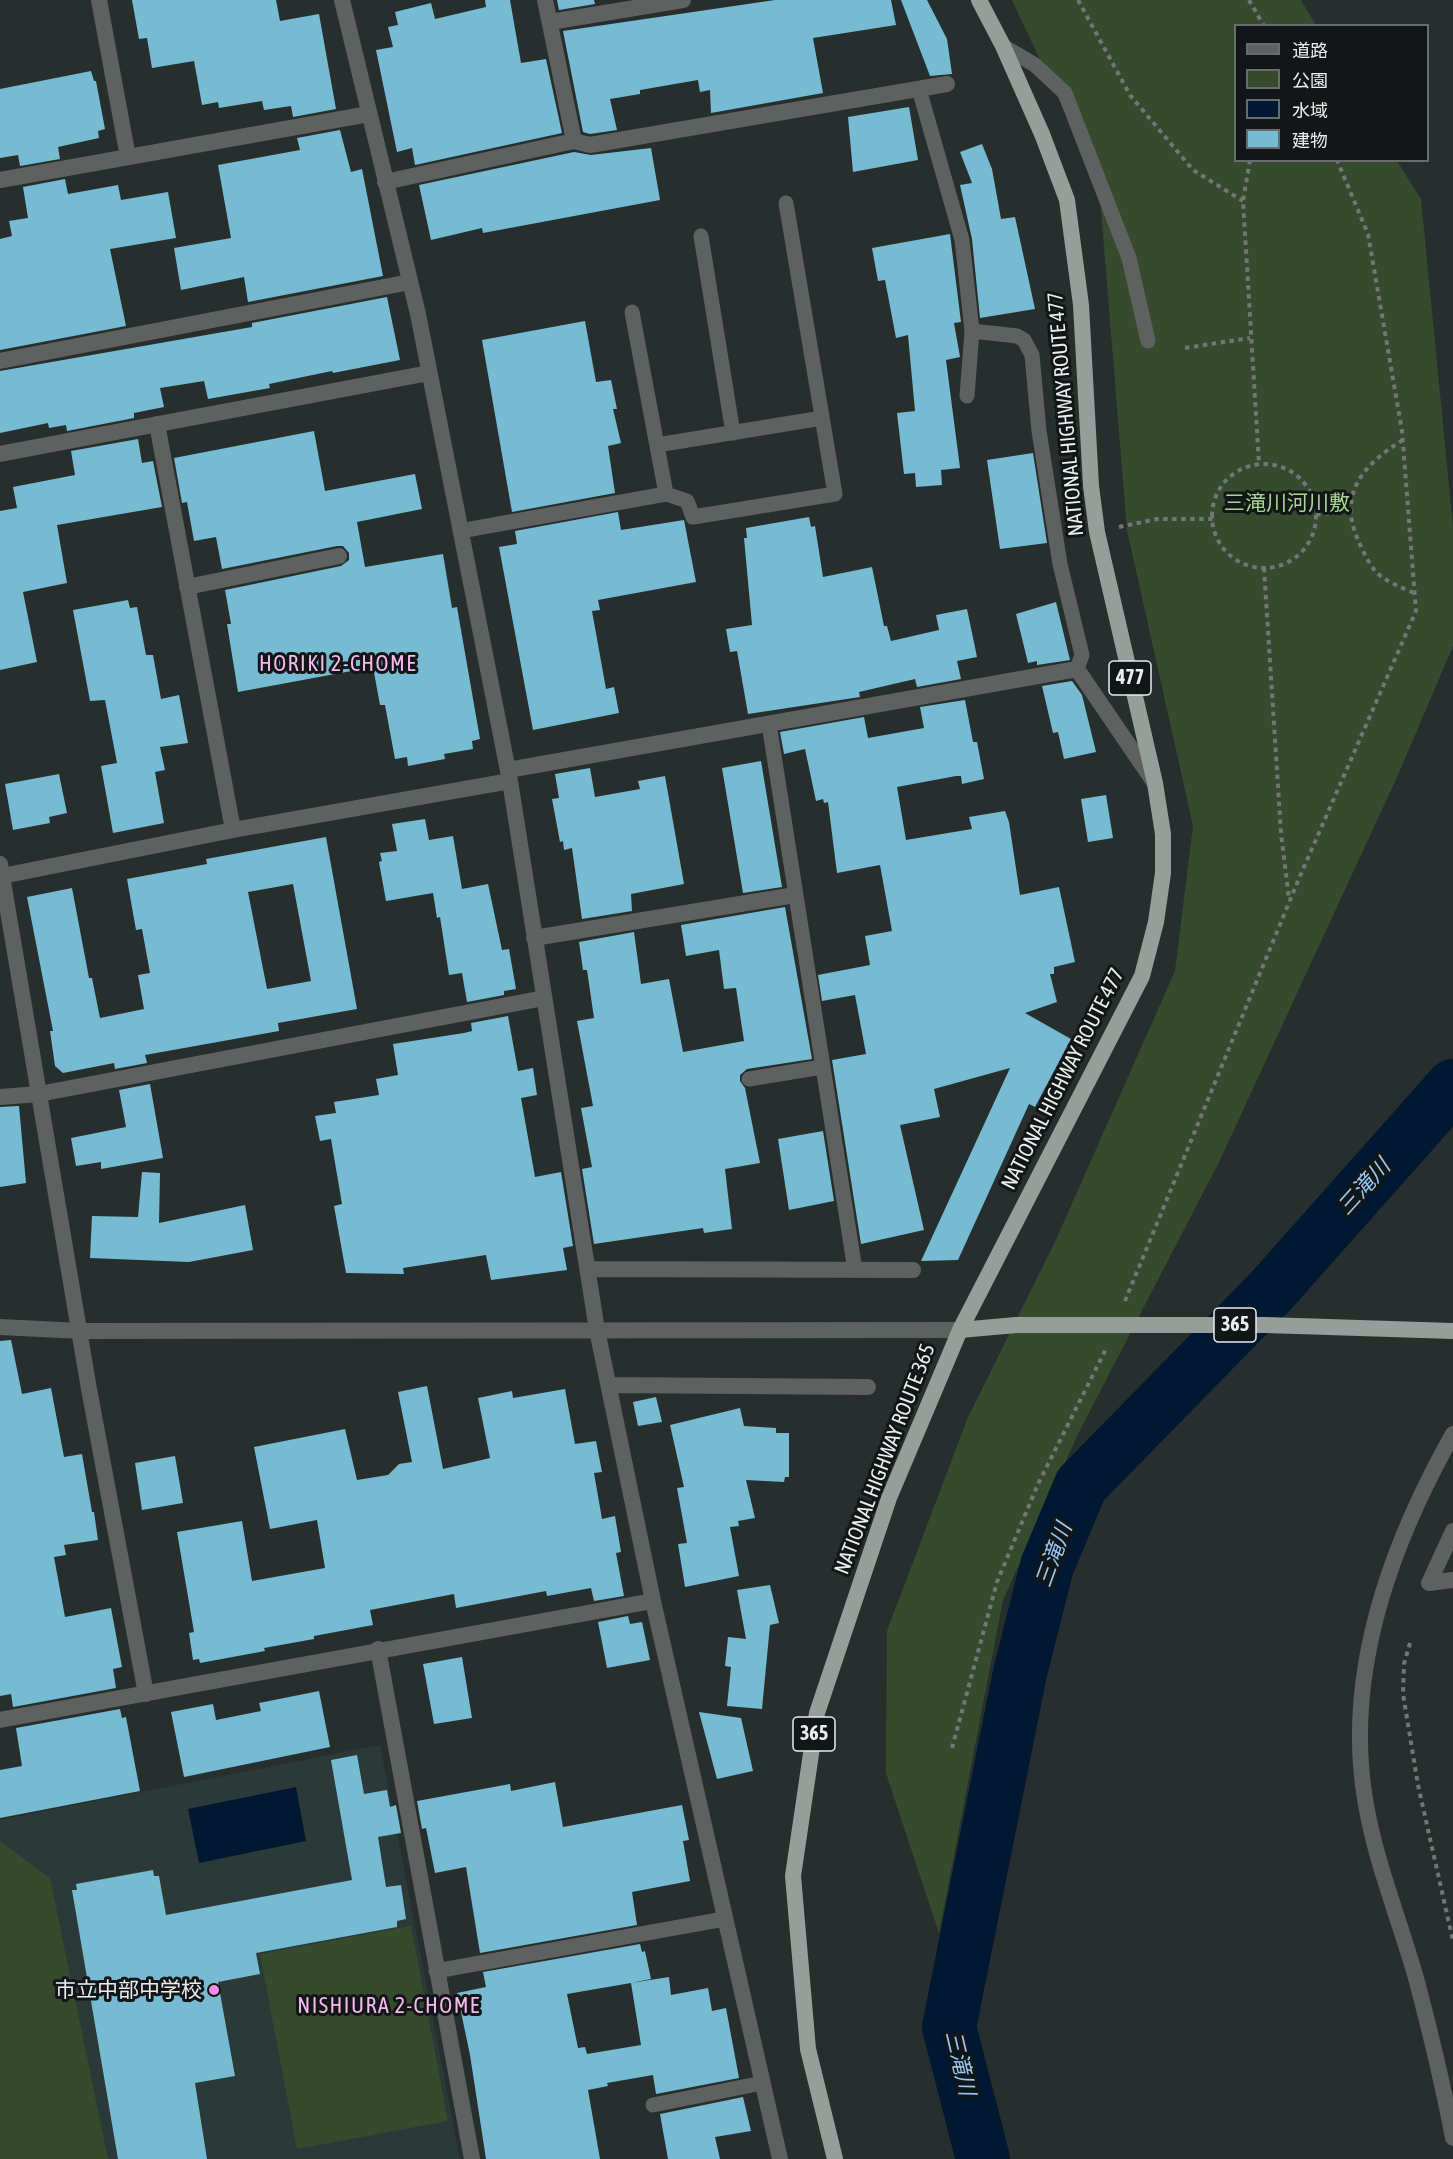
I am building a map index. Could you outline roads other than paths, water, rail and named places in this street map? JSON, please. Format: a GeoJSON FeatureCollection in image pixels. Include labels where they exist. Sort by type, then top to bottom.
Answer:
{"type":"FeatureCollection","features":[{"type":"Feature","properties":{"kind":"highway","name":"NATIONAL HIGHWAY ROUTE 477"},"geometry":{"type":"LineString","coordinates":[[960,1330],[1142,976],[1156,922],[1163,873],[1163,834],[1155,783],[1097,532],[1091,486],[1082,305],[1067,200],[1042,134],[1003,46],[978,0]]}},
{"type":"Feature","properties":{"kind":"highway","name":"NATIONAL HIGHWAY ROUTE 365"},"geometry":{"type":"LineString","coordinates":[[835,2159],[808,2049],[793,1876],[817,1713],[890,1498],[960,1330],[1016,1325],[1266,1325],[1453,1331]]}},
{"type":"Feature","properties":{"kind":"street"},"geometry":{"type":"LineString","coordinates":[[99,0],[128,157]]}},
{"type":"Feature","properties":{"kind":"street"},"geometry":{"type":"LineString","coordinates":[[343,0],[410,282],[509,776],[597,1330],[653,1600],[780,2159]]}},
{"type":"Feature","properties":{"kind":"street"},"geometry":{"type":"LineString","coordinates":[[545,0],[574,141]]}},
{"type":"Feature","properties":{"kind":"street"},"geometry":{"type":"LineString","coordinates":[[550,22],[683,0]]}},
{"type":"Feature","properties":{"kind":"street"},"geometry":{"type":"LineString","coordinates":[[385,182],[574,141],[590,145],[948,84]]}},
{"type":"Feature","properties":{"kind":"street"},"geometry":{"type":"LineString","coordinates":[[0,180],[369,114]]}},
{"type":"Feature","properties":{"kind":"street"},"geometry":{"type":"LineString","coordinates":[[0,361],[410,282]]}},
{"type":"Feature","properties":{"kind":"street"},"geometry":{"type":"LineString","coordinates":[[0,454],[429,373]]}},
{"type":"Feature","properties":{"kind":"street"},"geometry":{"type":"LineString","coordinates":[[157,424],[233,830]]}},
{"type":"Feature","properties":{"kind":"street"},"geometry":{"type":"LineString","coordinates":[[187,587],[339,556]]}},
{"type":"Feature","properties":{"kind":"street"},"geometry":{"type":"LineString","coordinates":[[146,1694],[89,1389],[81,1331],[1,870],[233,830],[769,724],[1077,669],[1155,783]]}},
{"type":"Feature","properties":{"kind":"street"},"geometry":{"type":"LineString","coordinates":[[534,938],[795,895]]}},
{"type":"Feature","properties":{"kind":"street"},"geometry":{"type":"LineString","coordinates":[[0,1097],[39,1094],[544,998]]}},
{"type":"Feature","properties":{"kind":"street"},"geometry":{"type":"LineString","coordinates":[[588,1269],[913,1270]]}},
{"type":"Feature","properties":{"kind":"street"},"geometry":{"type":"LineString","coordinates":[[0,1327],[81,1331],[960,1330]]}},
{"type":"Feature","properties":{"kind":"street"},"geometry":{"type":"LineString","coordinates":[[609,1385],[868,1387]]}},
{"type":"Feature","properties":{"kind":"street"},"geometry":{"type":"LineString","coordinates":[[1453,1434],[1414,1510],[1373,1631],[1364,1672],[1360,1737],[1365,1797],[1377,1857],[1416,1978],[1453,2138]]}},
{"type":"Feature","properties":{"kind":"street"},"geometry":{"type":"LineString","coordinates":[[1453,1531],[1430,1583],[1453,1580]]}},
{"type":"Feature","properties":{"kind":"street"},"geometry":{"type":"LineString","coordinates":[[0,1720],[653,1600]]}},
{"type":"Feature","properties":{"kind":"street"},"geometry":{"type":"LineString","coordinates":[[378,1649],[472,2159]]}},
{"type":"Feature","properties":{"kind":"lane"},"geometry":{"type":"LineString","coordinates":[[1003,46],[1035,65],[1065,93],[1129,258],[1148,341]]}},
{"type":"Feature","properties":{"kind":"lane"},"geometry":{"type":"LineString","coordinates":[[920,89],[962,240],[972,331],[967,396]]}},
{"type":"Feature","properties":{"kind":"lane"},"geometry":{"type":"LineString","coordinates":[[460,531],[666,494],[687,501],[693,517],[836,494],[786,203]]}},
{"type":"Feature","properties":{"kind":"lane"},"geometry":{"type":"LineString","coordinates":[[700,236],[733,433]]}},
{"type":"Feature","properties":{"kind":"lane"},"geometry":{"type":"LineString","coordinates":[[632,312],[666,494]]}},
{"type":"Feature","properties":{"kind":"lane"},"geometry":{"type":"LineString","coordinates":[[972,331],[1017,336],[1024,340],[1032,355],[1039,431],[1060,564],[1082,655],[1077,669]]}},
{"type":"Feature","properties":{"kind":"lane"},"geometry":{"type":"LineString","coordinates":[[657,445],[822,417]]}},
{"type":"Feature","properties":{"kind":"lane"},"geometry":{"type":"LineString","coordinates":[[769,724],[855,1270]]}},
{"type":"Feature","properties":{"kind":"lane"},"geometry":{"type":"LineString","coordinates":[[749,1079],[822,1067]]}},
{"type":"Feature","properties":{"kind":"lane"},"geometry":{"type":"LineString","coordinates":[[436,1971],[724,1919]]}},
{"type":"Feature","properties":{"kind":"lane"},"geometry":{"type":"LineString","coordinates":[[653,2105],[762,2083]]}},
{"type":"Feature","properties":{"kind":"water"},"geometry":{"type":"Polygon","coordinates":[[[296,1787],[306,1841],[199,1863],[188,1809],[296,1787]]]}},
{"type":"Feature","properties":{"kind":"waterway","name":"三滝川"},"geometry":{"type":"LineString","coordinates":[[983,2159],[949,2027],[1020,1673],[1047,1566],[1081,1485],[1271,1291],[1453,1086]]}},
{"type":"Feature","properties":{"kind":"place","name":"市立中部中学校"},"geometry":{"type":"Point","coordinates":[214,1990]}},
{"type":"Feature","properties":{"kind":"district","name":"HORIKI 2-CHOME"},"geometry":{"type":"Point","coordinates":[338,664]}},
{"type":"Feature","properties":{"kind":"district","name":"NISHIURA 2-CHOME"},"geometry":{"type":"Point","coordinates":[389,2006]}},
{"type":"Feature","properties":{"kind":"park label","name":"三滝川河川敷"},"geometry":{"type":"Point","coordinates":[1287,503]}}]}
